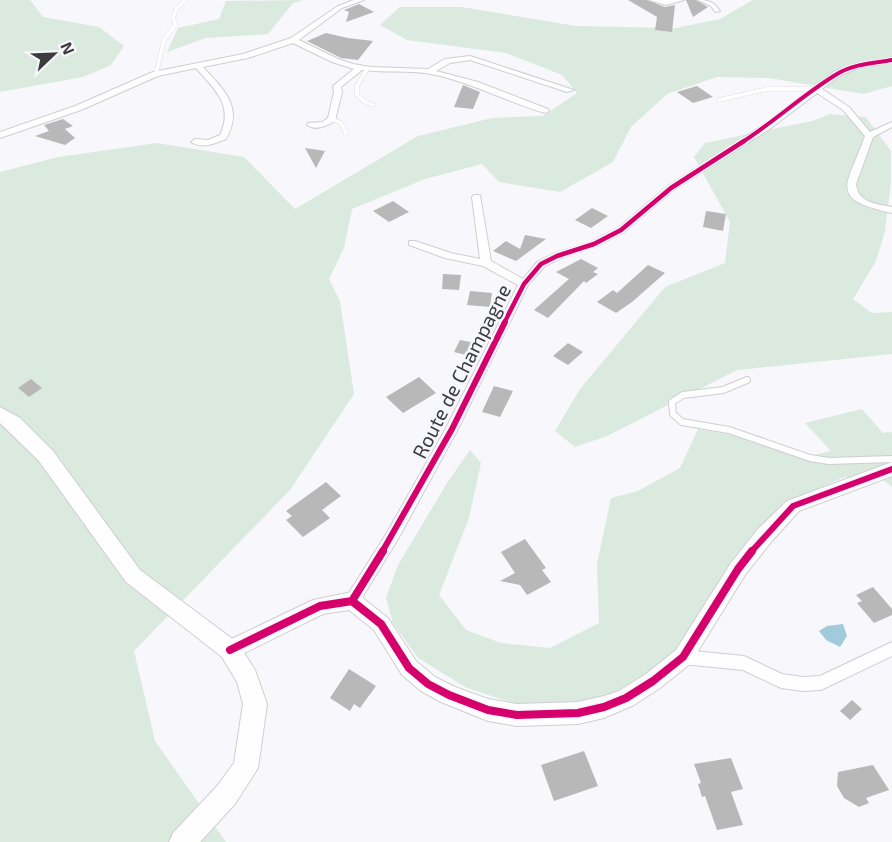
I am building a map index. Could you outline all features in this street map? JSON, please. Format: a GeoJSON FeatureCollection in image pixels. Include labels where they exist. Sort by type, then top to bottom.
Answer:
{"type":"FeatureCollection","features":[{"type":"Feature","properties":{"kind":"main road"},"geometry":{"type":"LineString","coordinates":[[0,414],[14,423],[46,456],[134,576],[230,650],[247,678],[255,704],[246,768],[226,795],[182,842]]}},
{"type":"Feature","properties":{"kind":"street"},"geometry":{"type":"LineString","coordinates":[[0,135],[78,108],[156,74],[245,56],[294,40],[340,7],[361,0]]}},
{"type":"Feature","properties":{"kind":"street"},"geometry":{"type":"LineString","coordinates":[[652,0],[666,3],[681,0]]}},
{"type":"Feature","properties":{"kind":"street"},"geometry":{"type":"LineString","coordinates":[[700,0],[713,5],[717,11]]}},
{"type":"Feature","properties":{"kind":"street"},"geometry":{"type":"LineString","coordinates":[[294,40],[338,62],[363,69],[429,72],[479,85],[545,111]]}},
{"type":"Feature","properties":{"kind":"street"},"geometry":{"type":"LineString","coordinates":[[429,72],[448,61],[470,58],[570,90]]}},
{"type":"Feature","properties":{"kind":"street","name":"Route de Champagne"},"geometry":{"type":"LineString","coordinates":[[351,601],[393,535],[452,429],[524,284],[541,264],[557,256],[594,244],[621,230],[672,188],[768,126],[838,73],[856,66],[892,60]]}},
{"type":"Feature","properties":{"kind":"street"},"geometry":{"type":"LineString","coordinates":[[195,142],[209,143],[223,137],[230,118],[230,107],[226,98],[196,65]]}},
{"type":"Feature","properties":{"kind":"street"},"geometry":{"type":"LineString","coordinates":[[311,125],[324,124],[332,119],[338,92],[337,86],[363,69]]}},
{"type":"Feature","properties":{"kind":"street"},"geometry":{"type":"LineString","coordinates":[[816,89],[838,100],[869,136]]}},
{"type":"Feature","properties":{"kind":"street"},"geometry":{"type":"LineString","coordinates":[[892,124],[869,136],[851,177],[850,185],[856,197],[863,204],[892,210]]}},
{"type":"Feature","properties":{"kind":"street"},"geometry":{"type":"LineString","coordinates":[[477,197],[482,247],[486,263]]}},
{"type":"Feature","properties":{"kind":"street"},"geometry":{"type":"LineString","coordinates":[[412,243],[448,256],[486,263],[524,284]]}},
{"type":"Feature","properties":{"kind":"street"},"geometry":{"type":"LineString","coordinates":[[230,650],[320,606],[351,601],[381,624],[409,668],[428,684],[449,696],[488,710],[517,715],[578,712],[604,707],[644,687],[683,657],[738,569],[765,535],[793,506],[892,469]]}},
{"type":"Feature","properties":{"kind":"street"},"geometry":{"type":"LineString","coordinates":[[683,657],[744,663],[781,681],[803,684],[821,683],[892,649]]}},
{"type":"Feature","properties":{"kind":"lane"},"geometry":{"type":"LineString","coordinates":[[156,74],[157,60],[170,28],[176,24],[174,18],[177,8],[185,0]]}},
{"type":"Feature","properties":{"kind":"lane"},"geometry":{"type":"LineString","coordinates":[[363,69],[356,84],[356,90],[363,101],[374,105]]}},
{"type":"Feature","properties":{"kind":"lane"},"geometry":{"type":"LineString","coordinates":[[719,100],[763,88],[793,86],[816,89]]}},
{"type":"Feature","properties":{"kind":"lane"},"geometry":{"type":"LineString","coordinates":[[332,119],[341,123],[346,133]]}},
{"type":"Feature","properties":{"kind":"lane"},"geometry":{"type":"LineString","coordinates":[[747,380],[729,389],[687,392],[678,396],[672,402],[673,414],[682,422],[729,430],[810,458],[829,461],[892,459]]}},
{"type":"Feature","properties":{"kind":"green space"},"geometry":{"type":"Polygon","coordinates":[[[0,0],[30,0],[43,17],[99,27],[124,46],[111,65],[83,77],[0,92],[0,0]]]}},
{"type":"Feature","properties":{"kind":"green space"},"geometry":{"type":"Polygon","coordinates":[[[303,0],[293,3],[268,34],[206,38],[167,52],[178,28],[219,19],[226,1],[303,0]]]}},
{"type":"Feature","properties":{"kind":"green space"},"geometry":{"type":"Polygon","coordinates":[[[753,0],[892,0],[892,86],[863,94],[769,78],[717,77],[667,94],[631,127],[613,162],[560,192],[499,182],[482,164],[425,179],[352,209],[344,248],[329,279],[340,301],[354,394],[290,490],[134,651],[155,741],[226,842],[0,842],[0,172],[58,157],[157,143],[244,157],[295,209],[418,136],[492,118],[543,116],[577,93],[562,75],[506,53],[407,40],[380,25],[400,7],[462,7],[576,26],[676,28],[720,19],[753,0]]]}},
{"type":"Feature","properties":{"kind":"green space"},"geometry":{"type":"Polygon","coordinates":[[[830,114],[866,117],[891,151],[891,181],[885,231],[876,261],[853,299],[872,313],[892,312],[892,354],[737,370],[607,436],[575,447],[555,431],[580,389],[665,287],[725,263],[730,222],[694,157],[705,143],[812,121],[830,114]]]}},
{"type":"Feature","properties":{"kind":"green space"},"geometry":{"type":"Polygon","coordinates":[[[862,409],[883,433],[892,432],[892,487],[883,480],[845,477],[788,501],[772,515],[727,573],[679,651],[629,688],[587,701],[516,704],[467,688],[418,658],[393,623],[386,598],[398,565],[447,483],[470,450],[481,463],[469,518],[439,595],[466,630],[501,643],[550,648],[599,623],[597,564],[611,498],[638,491],[680,468],[698,429],[732,435],[802,458],[831,451],[805,423],[862,409]]]}},
{"type":"Feature","properties":{"kind":"water"},"geometry":{"type":"Polygon","coordinates":[[[843,624],[847,636],[840,647],[826,640],[819,631],[827,626],[843,624]]]}},
{"type":"Feature","properties":{"kind":"building"},"geometry":{"type":"Polygon","coordinates":[[[628,0],[647,0],[665,7],[675,5],[672,32],[655,30],[657,17],[628,0]]]}},
{"type":"Feature","properties":{"kind":"building"},"geometry":{"type":"Polygon","coordinates":[[[686,0],[696,0],[708,7],[693,17],[686,0]]]}},
{"type":"Feature","properties":{"kind":"building"},"geometry":{"type":"Polygon","coordinates":[[[359,4],[374,12],[346,22],[349,12],[344,10],[359,4]]]}},
{"type":"Feature","properties":{"kind":"building"},"geometry":{"type":"Polygon","coordinates":[[[326,33],[373,41],[358,60],[341,58],[307,41],[326,33]]]}},
{"type":"Feature","properties":{"kind":"building"},"geometry":{"type":"Polygon","coordinates":[[[463,85],[480,92],[473,109],[454,107],[463,85]]]}},
{"type":"Feature","properties":{"kind":"building"},"geometry":{"type":"Polygon","coordinates":[[[697,86],[713,97],[693,103],[677,92],[697,86]]]}},
{"type":"Feature","properties":{"kind":"building"},"geometry":{"type":"Polygon","coordinates":[[[63,119],[73,126],[65,129],[75,138],[65,145],[35,136],[49,131],[44,125],[63,119]]]}},
{"type":"Feature","properties":{"kind":"building"},"geometry":{"type":"Polygon","coordinates":[[[305,148],[325,151],[316,168],[305,148]]]}},
{"type":"Feature","properties":{"kind":"building"},"geometry":{"type":"Polygon","coordinates":[[[393,201],[409,212],[389,222],[373,211],[393,201]]]}},
{"type":"Feature","properties":{"kind":"building"},"geometry":{"type":"Polygon","coordinates":[[[592,208],[608,216],[591,228],[575,220],[592,208]]]}},
{"type":"Feature","properties":{"kind":"building"},"geometry":{"type":"Polygon","coordinates":[[[706,211],[726,214],[723,231],[703,227],[706,211]]]}},
{"type":"Feature","properties":{"kind":"building"},"geometry":{"type":"Polygon","coordinates":[[[525,235],[546,239],[516,261],[493,251],[506,241],[520,249],[525,235]]]}},
{"type":"Feature","properties":{"kind":"building"},"geometry":{"type":"Polygon","coordinates":[[[581,259],[598,268],[593,272],[598,274],[586,283],[584,281],[548,318],[534,310],[569,279],[556,272],[581,259]]]}},
{"type":"Feature","properties":{"kind":"building"},"geometry":{"type":"Polygon","coordinates":[[[648,265],[665,273],[632,302],[616,313],[597,302],[613,290],[617,293],[648,265]]]}},
{"type":"Feature","properties":{"kind":"building"},"geometry":{"type":"Polygon","coordinates":[[[443,274],[461,275],[459,290],[442,289],[443,274]]]}},
{"type":"Feature","properties":{"kind":"building"},"geometry":{"type":"Polygon","coordinates":[[[470,291],[492,293],[490,307],[467,305],[470,291]]]}},
{"type":"Feature","properties":{"kind":"building"},"geometry":{"type":"Polygon","coordinates":[[[460,340],[481,344],[474,357],[454,352],[460,340]]]}},
{"type":"Feature","properties":{"kind":"building"},"geometry":{"type":"Polygon","coordinates":[[[568,343],[583,352],[568,365],[553,356],[568,343]]]}},
{"type":"Feature","properties":{"kind":"building"},"geometry":{"type":"Polygon","coordinates":[[[419,377],[436,393],[403,413],[386,397],[419,377]]]}},
{"type":"Feature","properties":{"kind":"building"},"geometry":{"type":"Polygon","coordinates":[[[31,379],[42,388],[29,397],[18,388],[31,379]]]}},
{"type":"Feature","properties":{"kind":"building"},"geometry":{"type":"Polygon","coordinates":[[[494,386],[513,391],[500,417],[482,412],[494,386]]]}},
{"type":"Feature","properties":{"kind":"building"},"geometry":{"type":"Polygon","coordinates":[[[326,482],[341,496],[322,510],[330,518],[303,537],[286,520],[292,516],[286,511],[326,482]]]}},
{"type":"Feature","properties":{"kind":"building"},"geometry":{"type":"Polygon","coordinates":[[[525,539],[546,568],[542,570],[551,582],[527,595],[520,585],[500,581],[515,573],[501,552],[525,539]]]}},
{"type":"Feature","properties":{"kind":"building"},"geometry":{"type":"Polygon","coordinates":[[[873,587],[892,609],[892,615],[874,623],[857,603],[862,601],[856,595],[873,587]]]}},
{"type":"Feature","properties":{"kind":"building"},"geometry":{"type":"Polygon","coordinates":[[[349,669],[376,686],[360,708],[354,704],[350,711],[330,698],[349,669]]]}},
{"type":"Feature","properties":{"kind":"building"},"geometry":{"type":"Polygon","coordinates":[[[852,700],[862,709],[850,720],[840,711],[852,700]]]}},
{"type":"Feature","properties":{"kind":"building"},"geometry":{"type":"Polygon","coordinates":[[[584,751],[598,786],[554,801],[541,765],[584,751]]]}},
{"type":"Feature","properties":{"kind":"building"},"geometry":{"type":"Polygon","coordinates":[[[731,758],[743,789],[731,792],[743,825],[717,830],[705,796],[702,797],[698,784],[701,783],[694,764],[731,758]]]}},
{"type":"Feature","properties":{"kind":"building"},"geometry":{"type":"Polygon","coordinates":[[[873,765],[889,790],[866,798],[869,803],[859,807],[844,798],[837,786],[838,772],[873,765]]]}},
{"type":"Feature","properties":{"kind":"cycle path"},"geometry":{"type":"LineString","coordinates":[[352,601],[393,535],[452,429],[524,284],[541,264],[557,256],[594,244],[621,230],[671,188],[768,126],[838,73],[856,66],[892,60]]}},
{"type":"Feature","properties":{"kind":"cycle path"},"geometry":{"type":"LineString","coordinates":[[230,650],[320,606],[352,601],[381,624],[409,668],[428,684],[449,695],[488,710],[517,715],[578,713],[604,707],[626,698],[653,681],[683,657],[738,569],[765,535],[793,506],[892,469]]}}]}
